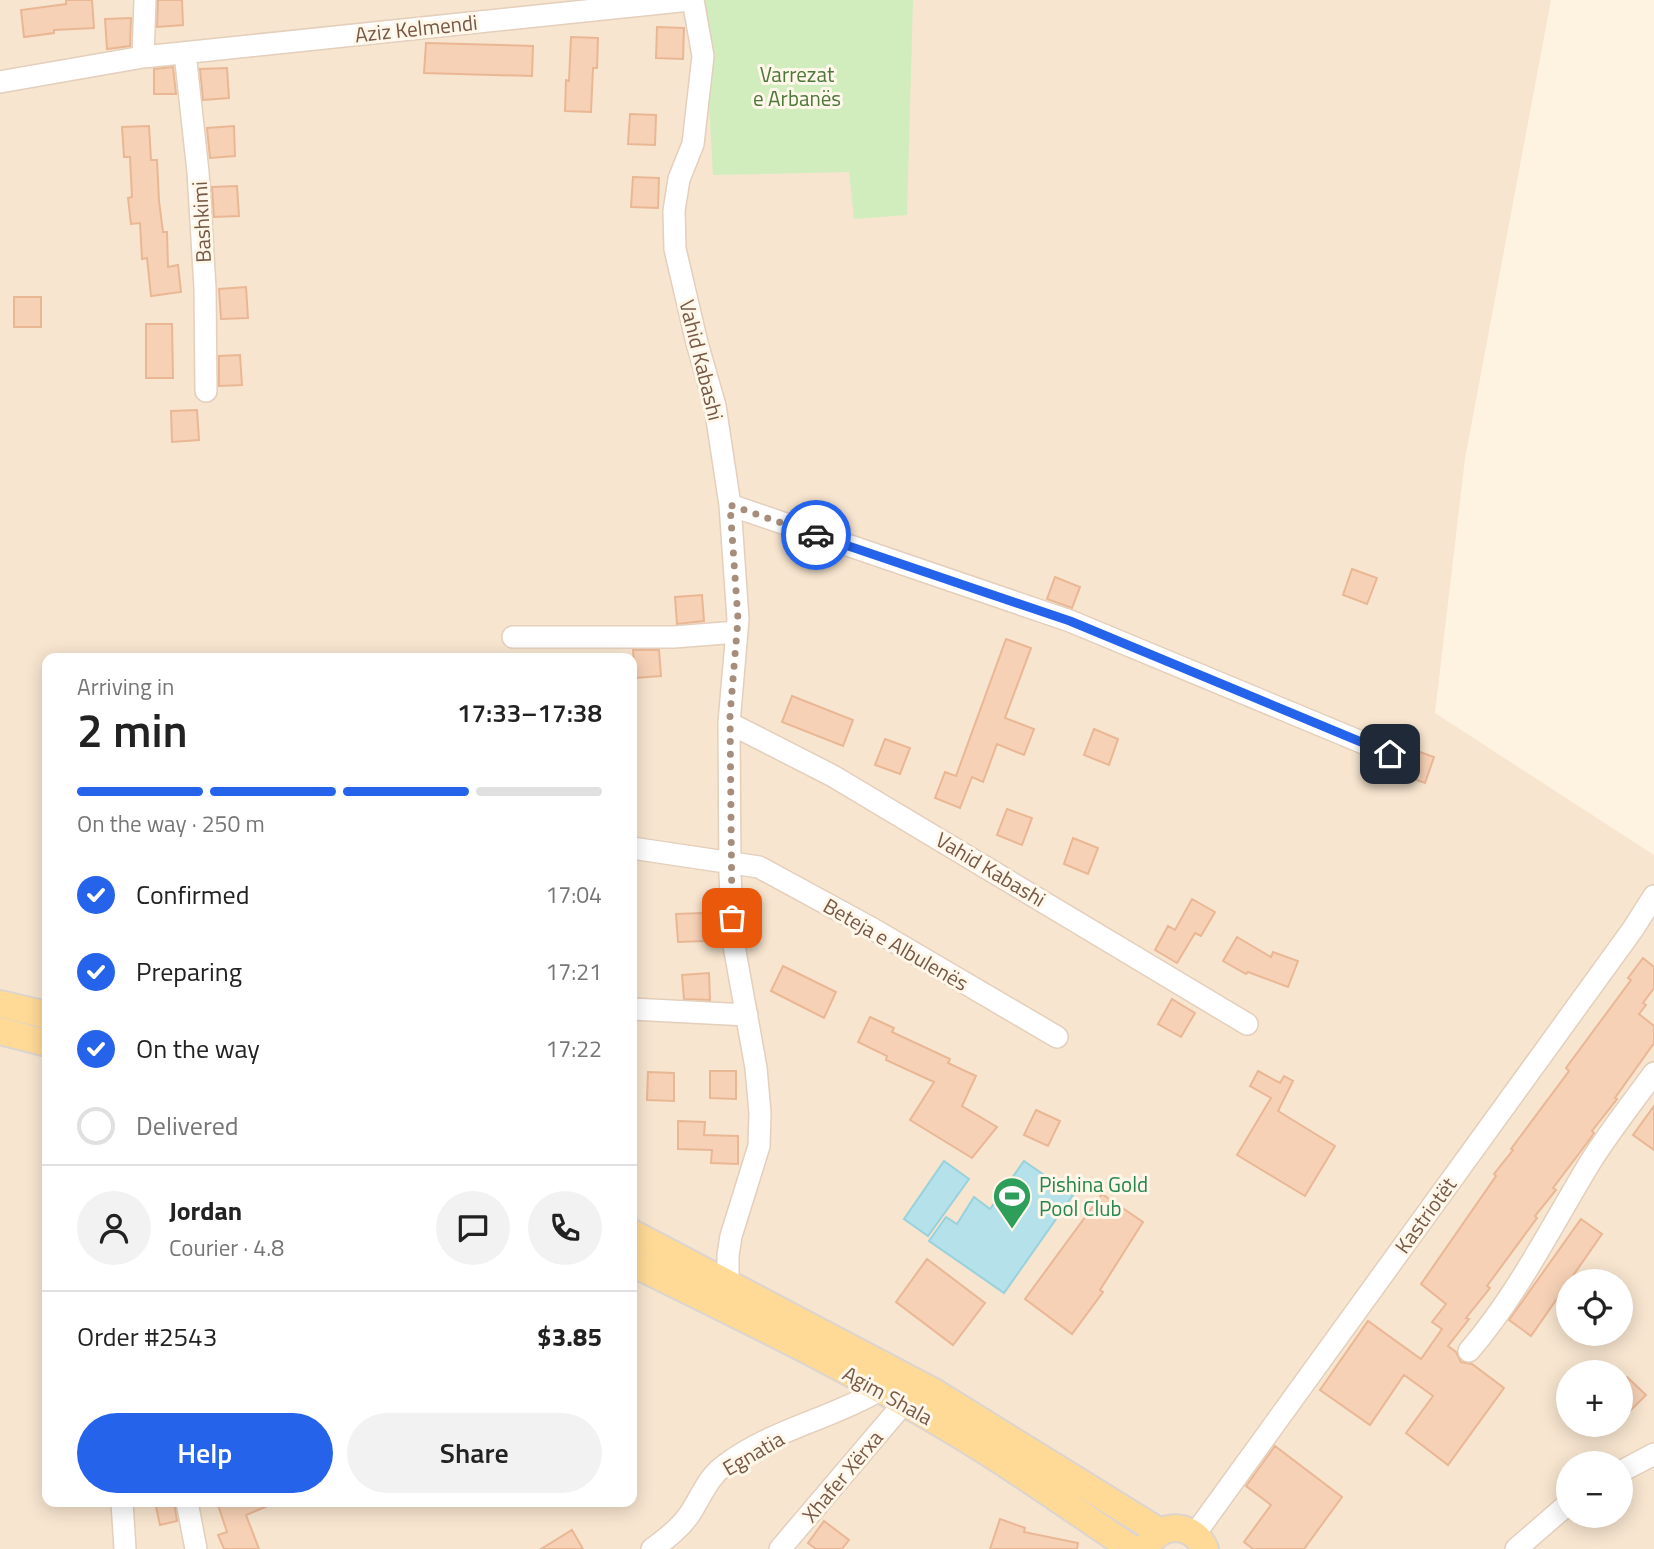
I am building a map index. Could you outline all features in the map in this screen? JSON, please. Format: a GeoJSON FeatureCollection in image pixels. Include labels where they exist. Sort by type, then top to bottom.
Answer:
{"type":"FeatureCollection","features":[{"type":"Feature","properties":{"kind":"main road"},"geometry":{"type":"LineString","coordinates":[[0,1004],[42,1013]]}},
{"type":"Feature","properties":{"kind":"main road"},"geometry":{"type":"LineString","coordinates":[[0,1031],[42,1042]]}},
{"type":"Feature","properties":{"kind":"main road"},"geometry":{"type":"LineString","coordinates":[[637,1236],[934,1392],[1153,1540],[1176,1527],[1200,1541]]}},
{"type":"Feature","properties":{"kind":"main road","name":"Agim Shala"},"geometry":{"type":"LineString","coordinates":[[637,1266],[880,1390],[981,1447],[1132,1549]]}},
{"type":"Feature","properties":{"kind":"street"},"geometry":{"type":"LineString","coordinates":[[143,57],[145,0]]}},
{"type":"Feature","properties":{"kind":"street","name":"Aziz Kelmendi"},"geometry":{"type":"LineString","coordinates":[[0,82],[143,57],[691,0]]}},
{"type":"Feature","properties":{"kind":"street","name":"Vahid Kabashi"},"geometry":{"type":"LineString","coordinates":[[691,0],[703,57],[693,144],[679,179],[674,211],[675,248],[696,343],[715,406],[730,505],[738,619],[729,723],[733,940],[759,1102],[760,1146],[732,1236],[728,1255],[728,1282]]}},
{"type":"Feature","properties":{"kind":"street","name":"Bashkimi"},"geometry":{"type":"LineString","coordinates":[[185,53],[198,172],[205,288],[206,391]]}},
{"type":"Feature","properties":{"kind":"street"},"geometry":{"type":"LineString","coordinates":[[730,505],[1070,621],[1390,754]]}},
{"type":"Feature","properties":{"kind":"street"},"geometry":{"type":"LineString","coordinates":[[513,637],[674,637],[737,632]]}},
{"type":"Feature","properties":{"kind":"street","name":"Vahid Kabashi"},"geometry":{"type":"LineString","coordinates":[[729,723],[833,776],[1247,1024]]}},
{"type":"Feature","properties":{"kind":"street","name":"Beteja e Albulenës"},"geometry":{"type":"LineString","coordinates":[[637,849],[759,867],[873,929],[1057,1037]]}},
{"type":"Feature","properties":{"kind":"street","name":"Kastriotët"},"geometry":{"type":"LineString","coordinates":[[1200,1541],[1651,905]]}},
{"type":"Feature","properties":{"kind":"street"},"geometry":{"type":"LineString","coordinates":[[637,1009],[747,1015]]}},
{"type":"Feature","properties":{"kind":"street"},"geometry":{"type":"LineString","coordinates":[[1469,1351],[1541,1246],[1593,1159],[1654,1073]]}},
{"type":"Feature","properties":{"kind":"street","name":"Egnatia"},"geometry":{"type":"LineString","coordinates":[[652,1549],[690,1514],[704,1487],[724,1465],[758,1445],[856,1404],[880,1390]]}},
{"type":"Feature","properties":{"kind":"street","name":"Xhafer Xërxa"},"geometry":{"type":"LineString","coordinates":[[780,1549],[904,1403]]}},
{"type":"Feature","properties":{"kind":"street"},"geometry":{"type":"LineString","coordinates":[[1633,1465],[1654,1454]]}},
{"type":"Feature","properties":{"kind":"street"},"geometry":{"type":"LineString","coordinates":[[122,1507],[125,1549]]}},
{"type":"Feature","properties":{"kind":"street"},"geometry":{"type":"LineString","coordinates":[[188,1507],[196,1549]]}},
{"type":"Feature","properties":{"kind":"street"},"geometry":{"type":"LineString","coordinates":[[1516,1549],[1556,1514]]}},
{"type":"Feature","properties":{"kind":"shaded area"},"geometry":{"type":"Polygon","coordinates":[[[0,0],[1551,0],[1465,459],[1435,713],[1654,855],[1654,1549],[0,1549],[0,0]]]}},
{"type":"Feature","properties":{"kind":"green space","name":"Varrezat e Arbanës"},"geometry":{"type":"Polygon","coordinates":[[[703,0],[913,0],[907,215],[854,219],[849,172],[713,175],[703,0]]]}},
{"type":"Feature","properties":{"kind":"water"},"geometry":{"type":"Polygon","coordinates":[[[944,1161],[969,1179],[928,1236],[904,1219],[944,1161]]]}},
{"type":"Feature","properties":{"kind":"water","name":"Pishina Gold Pool Club"},"geometry":{"type":"Polygon","coordinates":[[[1024,1161],[1073,1195],[1004,1293],[929,1241],[946,1217],[957,1224],[974,1197],[990,1209],[1024,1161]]]}},
{"type":"Feature","properties":{"kind":"building"},"geometry":{"type":"Polygon","coordinates":[[[66,0],[92,0],[94,28],[54,30],[54,33],[24,37],[21,10],[66,4],[66,0]]]}},
{"type":"Feature","properties":{"kind":"building"},"geometry":{"type":"Polygon","coordinates":[[[158,0],[182,0],[183,25],[157,27],[158,0]]]}},
{"type":"Feature","properties":{"kind":"building"},"geometry":{"type":"Polygon","coordinates":[[[131,18],[130,46],[107,49],[105,19],[131,18]]]}},
{"type":"Feature","properties":{"kind":"building"},"geometry":{"type":"Polygon","coordinates":[[[657,27],[684,28],[683,59],[656,58],[657,27]]]}},
{"type":"Feature","properties":{"kind":"building"},"geometry":{"type":"Polygon","coordinates":[[[571,37],[598,38],[597,68],[593,68],[591,112],[565,111],[571,37]]]}},
{"type":"Feature","properties":{"kind":"building"},"geometry":{"type":"Polygon","coordinates":[[[426,43],[533,46],[532,76],[424,73],[426,43]]]}},
{"type":"Feature","properties":{"kind":"building"},"geometry":{"type":"Polygon","coordinates":[[[173,67],[176,94],[154,94],[154,69],[173,67]]]}},
{"type":"Feature","properties":{"kind":"building"},"geometry":{"type":"Polygon","coordinates":[[[227,68],[229,98],[203,100],[200,69],[227,68]]]}},
{"type":"Feature","properties":{"kind":"building"},"geometry":{"type":"Polygon","coordinates":[[[630,114],[656,115],[655,145],[628,144],[630,114]]]}},
{"type":"Feature","properties":{"kind":"building"},"geometry":{"type":"Polygon","coordinates":[[[149,126],[151,160],[157,160],[163,232],[167,232],[168,267],[178,265],[181,292],[151,296],[147,258],[142,259],[140,223],[131,224],[128,198],[132,197],[130,157],[124,157],[122,127],[149,126]]]}},
{"type":"Feature","properties":{"kind":"building"},"geometry":{"type":"Polygon","coordinates":[[[234,126],[235,156],[210,158],[207,128],[234,126]]]}},
{"type":"Feature","properties":{"kind":"building"},"geometry":{"type":"Polygon","coordinates":[[[633,177],[659,178],[658,208],[631,207],[633,177]]]}},
{"type":"Feature","properties":{"kind":"building"},"geometry":{"type":"Polygon","coordinates":[[[237,186],[239,216],[214,217],[212,187],[237,186]]]}},
{"type":"Feature","properties":{"kind":"building"},"geometry":{"type":"Polygon","coordinates":[[[246,287],[248,318],[221,319],[219,289],[246,287]]]}},
{"type":"Feature","properties":{"kind":"building"},"geometry":{"type":"Polygon","coordinates":[[[14,297],[41,297],[41,327],[14,327],[14,297]]]}},
{"type":"Feature","properties":{"kind":"building"},"geometry":{"type":"Polygon","coordinates":[[[146,324],[172,324],[173,378],[146,378],[146,324]]]}},
{"type":"Feature","properties":{"kind":"building"},"geometry":{"type":"Polygon","coordinates":[[[240,355],[242,385],[219,386],[219,356],[240,355]]]}},
{"type":"Feature","properties":{"kind":"building"},"geometry":{"type":"Polygon","coordinates":[[[197,410],[199,440],[172,442],[171,411],[197,410]]]}},
{"type":"Feature","properties":{"kind":"building"},"geometry":{"type":"Polygon","coordinates":[[[1352,569],[1377,578],[1367,604],[1343,595],[1352,569]]]}},
{"type":"Feature","properties":{"kind":"building"},"geometry":{"type":"Polygon","coordinates":[[[1055,577],[1080,587],[1072,608],[1047,599],[1055,577]]]}},
{"type":"Feature","properties":{"kind":"building"},"geometry":{"type":"Polygon","coordinates":[[[702,595],[704,621],[677,624],[675,597],[702,595]]]}},
{"type":"Feature","properties":{"kind":"building"},"geometry":{"type":"Polygon","coordinates":[[[1006,639],[1031,648],[1005,718],[1034,729],[1024,755],[997,744],[983,782],[972,777],[960,808],[935,798],[945,772],[956,776],[1006,639]]]}},
{"type":"Feature","properties":{"kind":"building"},"geometry":{"type":"Polygon","coordinates":[[[633,650],[659,650],[661,676],[637,678],[637,653],[633,653],[633,650]]]}},
{"type":"Feature","properties":{"kind":"building"},"geometry":{"type":"Polygon","coordinates":[[[792,696],[853,720],[843,746],[782,722],[792,696]]]}},
{"type":"Feature","properties":{"kind":"building"},"geometry":{"type":"Polygon","coordinates":[[[1094,729],[1118,739],[1109,765],[1084,755],[1094,729]]]}},
{"type":"Feature","properties":{"kind":"building"},"geometry":{"type":"Polygon","coordinates":[[[885,739],[910,748],[900,774],[875,765],[885,739]]]}},
{"type":"Feature","properties":{"kind":"building"},"geometry":{"type":"Polygon","coordinates":[[[1409,748],[1434,757],[1425,783],[1400,774],[1409,748]]]}},
{"type":"Feature","properties":{"kind":"building"},"geometry":{"type":"Polygon","coordinates":[[[1007,809],[1032,818],[1022,845],[997,835],[1007,809]]]}},
{"type":"Feature","properties":{"kind":"building"},"geometry":{"type":"Polygon","coordinates":[[[1073,838],[1098,848],[1088,874],[1064,864],[1073,838]]]}},
{"type":"Feature","properties":{"kind":"building"},"geometry":{"type":"Polygon","coordinates":[[[1192,899],[1215,912],[1201,936],[1195,933],[1177,963],[1155,950],[1168,926],[1175,930],[1192,899]]]}},
{"type":"Feature","properties":{"kind":"building"},"geometry":{"type":"Polygon","coordinates":[[[703,913],[705,941],[678,942],[676,914],[703,913]]]}},
{"type":"Feature","properties":{"kind":"building"},"geometry":{"type":"Polygon","coordinates":[[[1237,937],[1271,957],[1273,952],[1298,961],[1288,987],[1248,972],[1246,974],[1223,961],[1237,937]]]}},
{"type":"Feature","properties":{"kind":"building"},"geometry":{"type":"Polygon","coordinates":[[[1643,958],[1654,967],[1654,988],[1639,1014],[1654,1026],[1654,1043],[1592,1131],[1594,1133],[1553,1188],[1556,1190],[1535,1216],[1537,1218],[1487,1286],[1490,1288],[1466,1318],[1469,1319],[1448,1346],[1456,1352],[1461,1362],[1472,1364],[1504,1388],[1448,1465],[1406,1433],[1433,1396],[1404,1375],[1370,1425],[1320,1390],[1368,1321],[1421,1359],[1442,1329],[1432,1322],[1446,1304],[1421,1284],[1496,1176],[1494,1174],[1513,1150],[1511,1149],[1569,1071],[1566,1068],[1631,980],[1628,978],[1643,958]]]}},
{"type":"Feature","properties":{"kind":"building"},"geometry":{"type":"Polygon","coordinates":[[[783,966],[836,992],[824,1018],[771,991],[783,966]]]}},
{"type":"Feature","properties":{"kind":"building"},"geometry":{"type":"Polygon","coordinates":[[[709,973],[710,1000],[684,999],[682,975],[709,973]]]}},
{"type":"Feature","properties":{"kind":"building"},"geometry":{"type":"Polygon","coordinates":[[[1172,999],[1195,1013],[1181,1037],[1158,1024],[1172,999]]]}},
{"type":"Feature","properties":{"kind":"building"},"geometry":{"type":"Polygon","coordinates":[[[870,1017],[894,1028],[892,1032],[950,1059],[948,1063],[976,1076],[962,1106],[997,1127],[972,1158],[910,1120],[934,1082],[886,1060],[887,1056],[858,1042],[870,1017]]]}},
{"type":"Feature","properties":{"kind":"building"},"geometry":{"type":"Polygon","coordinates":[[[710,1071],[736,1071],[736,1099],[710,1098],[710,1071]]]}},
{"type":"Feature","properties":{"kind":"building"},"geometry":{"type":"Polygon","coordinates":[[[1258,1071],[1280,1083],[1284,1076],[1293,1081],[1278,1111],[1335,1146],[1305,1196],[1237,1155],[1271,1098],[1250,1086],[1258,1071]]]}},
{"type":"Feature","properties":{"kind":"building"},"geometry":{"type":"Polygon","coordinates":[[[648,1072],[674,1073],[674,1101],[647,1100],[648,1072]]]}},
{"type":"Feature","properties":{"kind":"building"},"geometry":{"type":"Polygon","coordinates":[[[1654,1106],[1654,1150],[1633,1135],[1654,1106]]]}},
{"type":"Feature","properties":{"kind":"building"},"geometry":{"type":"Polygon","coordinates":[[[1036,1110],[1060,1121],[1048,1146],[1024,1135],[1036,1110]]]}},
{"type":"Feature","properties":{"kind":"building"},"geometry":{"type":"Polygon","coordinates":[[[678,1121],[705,1122],[704,1135],[738,1136],[738,1164],[711,1163],[712,1150],[678,1149],[678,1121]]]}},
{"type":"Feature","properties":{"kind":"building"},"geometry":{"type":"Polygon","coordinates":[[[1102,1194],[1143,1222],[1100,1290],[1103,1292],[1072,1334],[1025,1299],[1102,1194]]]}},
{"type":"Feature","properties":{"kind":"building"},"geometry":{"type":"Polygon","coordinates":[[[1581,1219],[1602,1234],[1578,1269],[1556,1269],[1556,1300],[1531,1336],[1509,1320],[1581,1219]]]}},
{"type":"Feature","properties":{"kind":"building"},"geometry":{"type":"Polygon","coordinates":[[[927,1259],[985,1303],[953,1345],[896,1302],[927,1259]]]}},
{"type":"Feature","properties":{"kind":"building"},"geometry":{"type":"Polygon","coordinates":[[[1633,1383],[1646,1395],[1633,1408],[1633,1383]]]}},
{"type":"Feature","properties":{"kind":"building"},"geometry":{"type":"Polygon","coordinates":[[[1275,1446],[1342,1497],[1304,1549],[1253,1549],[1244,1542],[1271,1505],[1246,1486],[1275,1446]]]}},
{"type":"Feature","properties":{"kind":"building"},"geometry":{"type":"Polygon","coordinates":[[[156,1507],[175,1507],[177,1521],[160,1525],[156,1507]]]}},
{"type":"Feature","properties":{"kind":"building"},"geometry":{"type":"Polygon","coordinates":[[[219,1507],[265,1507],[246,1515],[259,1549],[224,1549],[218,1535],[227,1532],[219,1507]]]}},
{"type":"Feature","properties":{"kind":"building"},"geometry":{"type":"Polygon","coordinates":[[[1000,1519],[1025,1528],[1024,1532],[1078,1543],[1077,1549],[990,1549],[1000,1519]]]}},
{"type":"Feature","properties":{"kind":"building"},"geometry":{"type":"Polygon","coordinates":[[[824,1521],[849,1540],[842,1549],[816,1549],[808,1543],[824,1521]]]}},
{"type":"Feature","properties":{"kind":"building"},"geometry":{"type":"Polygon","coordinates":[[[572,1530],[583,1549],[541,1549],[572,1530]]]}},
{"type":"Feature","properties":{"kind":"way so far"},"geometry":{"type":"LineString","coordinates":[[732,918],[730,715],[738,619],[730,505],[816,535]]}},
{"type":"Feature","properties":{"kind":"place","name":"Pishina Gold Pool Club"},"geometry":{"type":"Point","coordinates":[1012,1230]}},
{"type":"Feature","properties":{"kind":"route"},"geometry":{"type":"LineString","coordinates":[[816,535],[1070,621],[1390,754]]}}]}
